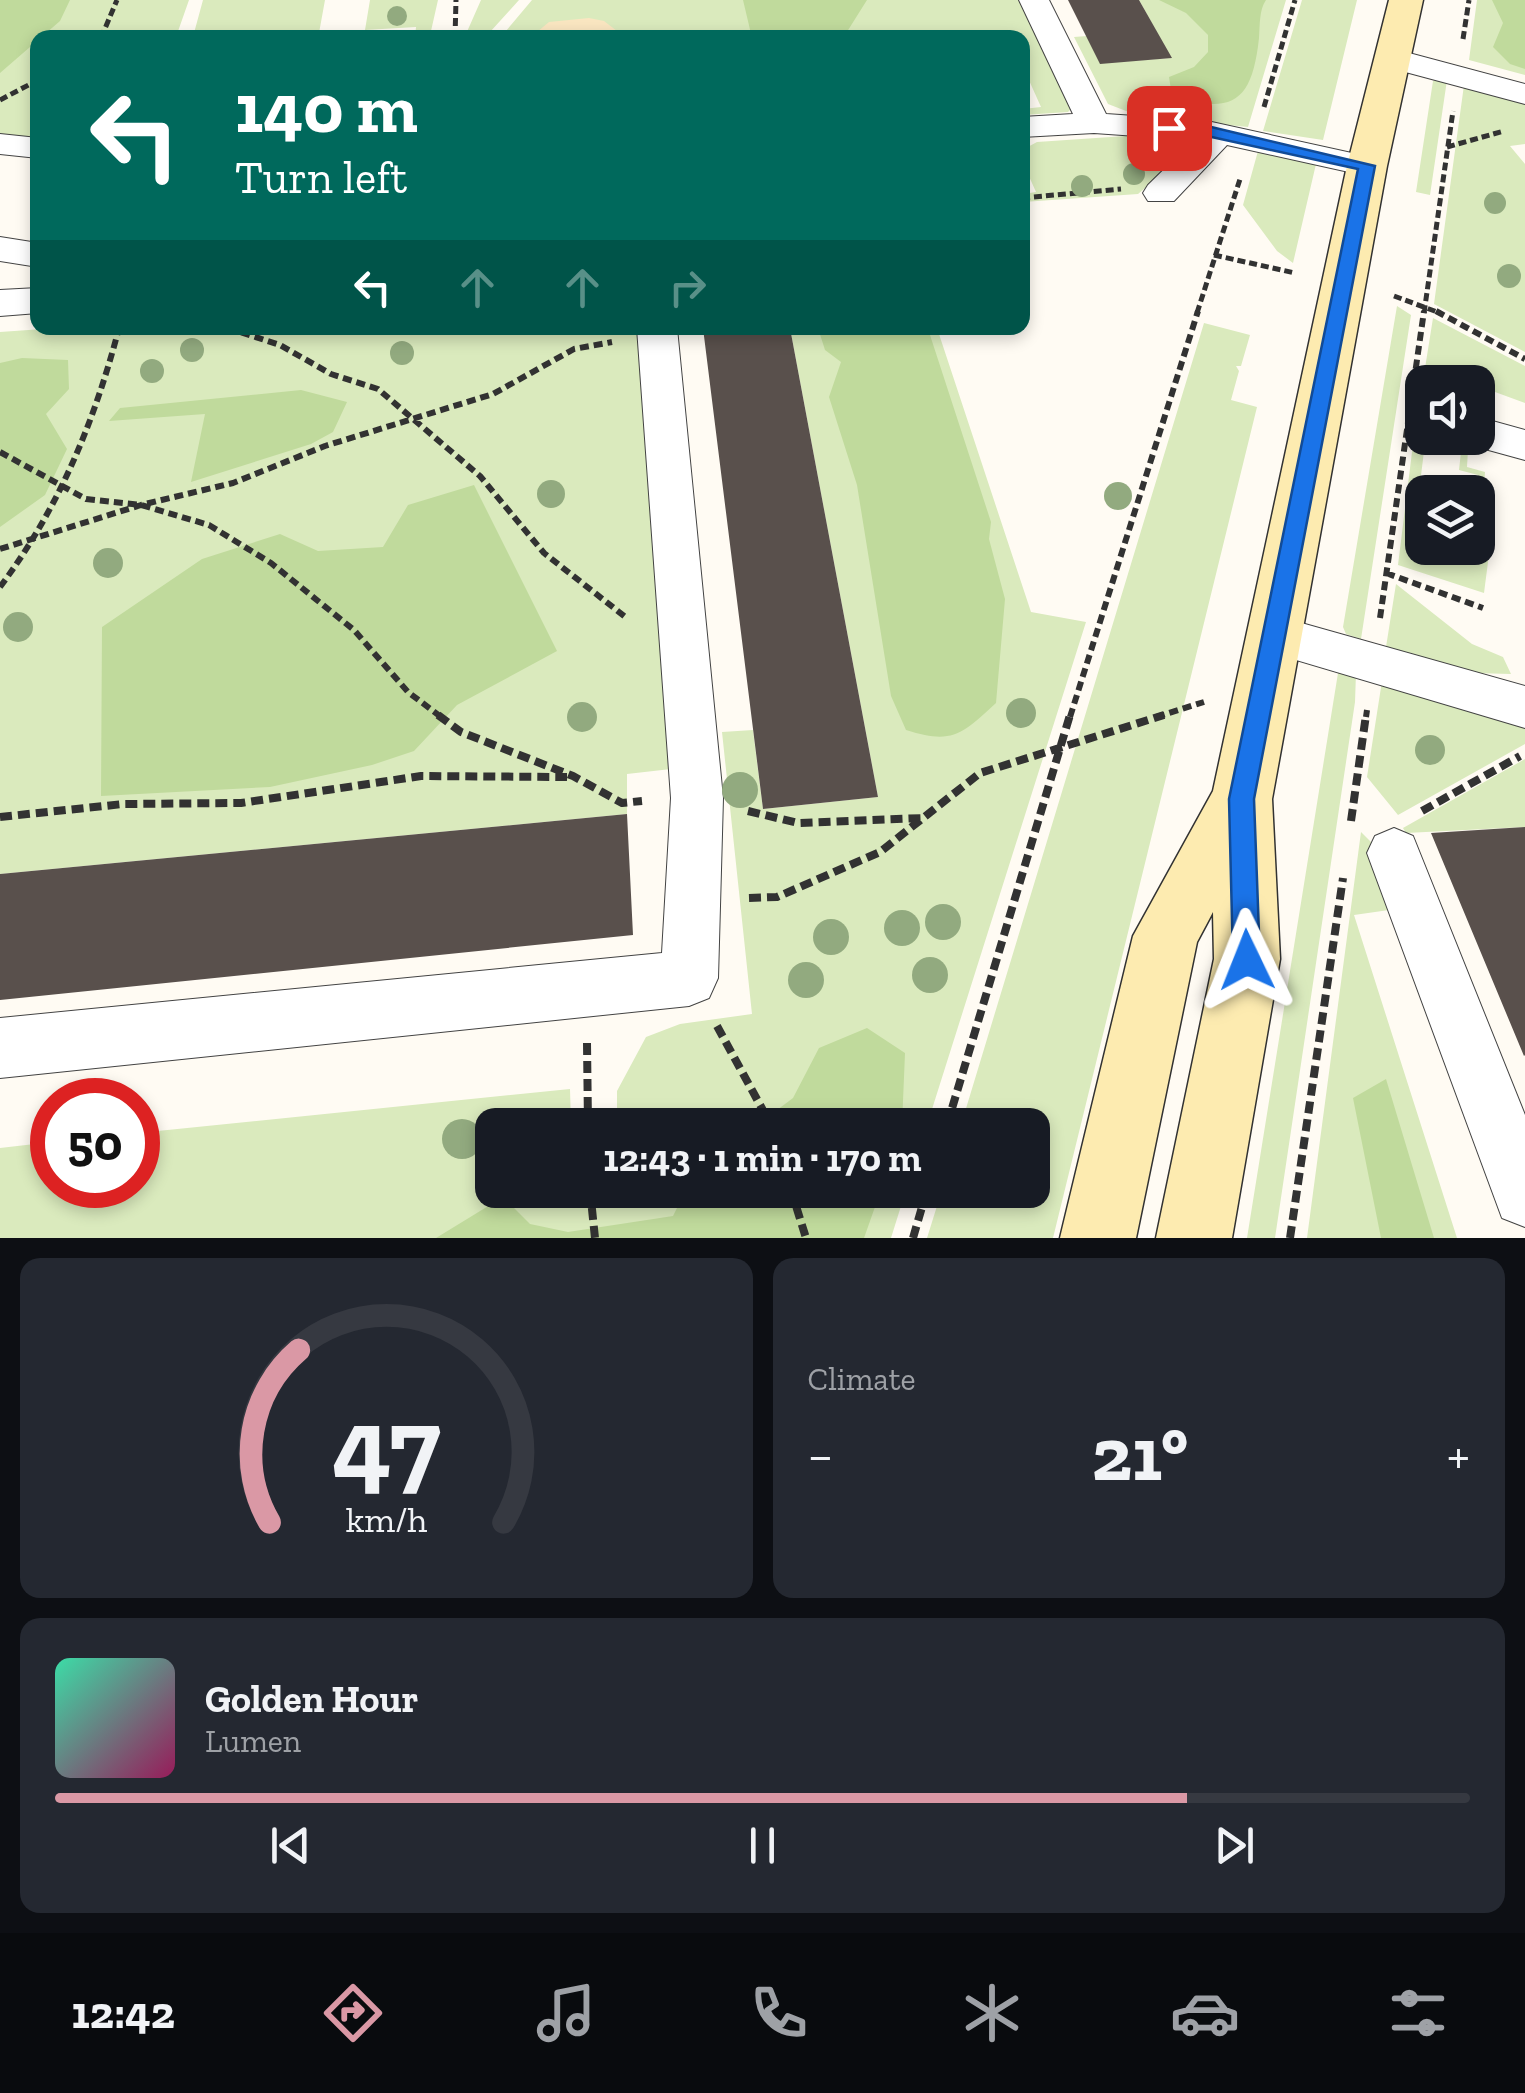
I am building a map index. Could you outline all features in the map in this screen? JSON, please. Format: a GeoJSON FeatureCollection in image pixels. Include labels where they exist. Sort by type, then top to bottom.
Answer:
{"type":"FeatureCollection","features":[{"type":"Feature","properties":{"kind":"main road"},"geometry":{"type":"LineString","coordinates":[[1194,1238],[1247,960],[1242,799],[1367,166],[1406,0]]}},
{"type":"Feature","properties":{"kind":"main road"},"geometry":{"type":"LineString","coordinates":[[1098,1238],[1166,936],[1242,799]]}},
{"type":"Feature","properties":{"kind":"street"},"geometry":{"type":"LineString","coordinates":[[1034,0],[1094,123]]}},
{"type":"Feature","properties":{"kind":"street"},"geometry":{"type":"LineString","coordinates":[[1394,59],[1525,94]]}},
{"type":"Feature","properties":{"kind":"street"},"geometry":{"type":"LineString","coordinates":[[1030,127],[1094,123],[1219,134],[1367,166]]}},
{"type":"Feature","properties":{"kind":"street"},"geometry":{"type":"LineString","coordinates":[[1165,189],[1219,134]]}},
{"type":"Feature","properties":{"kind":"street"},"geometry":{"type":"LineString","coordinates":[[0,144],[30,147]]}},
{"type":"Feature","properties":{"kind":"street"},"geometry":{"type":"LineString","coordinates":[[0,250],[30,254]]}},
{"type":"Feature","properties":{"kind":"street"},"geometry":{"type":"LineString","coordinates":[[0,302],[30,300]]}},
{"type":"Feature","properties":{"kind":"street"},"geometry":{"type":"LineString","coordinates":[[0,1048],[587,992],[689,978],[697,798],[657,335]]}},
{"type":"Feature","properties":{"kind":"street"},"geometry":{"type":"LineString","coordinates":[[1495,437],[1525,445]]}},
{"type":"Feature","properties":{"kind":"street"},"geometry":{"type":"LineString","coordinates":[[1269,659],[1525,707]]}},
{"type":"Feature","properties":{"kind":"street"},"geometry":{"type":"LineString","coordinates":[[1376,838],[1525,1195]]}},
{"type":"Feature","properties":{"kind":"path"},"geometry":{"type":"LineString","coordinates":[[104,30],[117,0]]}},
{"type":"Feature","properties":{"kind":"path"},"geometry":{"type":"LineString","coordinates":[[455,30],[456,0]]}},
{"type":"Feature","properties":{"kind":"path"},"geometry":{"type":"LineString","coordinates":[[952,1108],[1061,744],[1214,255],[1254,141],[1295,0]]}},
{"type":"Feature","properties":{"kind":"path"},"geometry":{"type":"LineString","coordinates":[[1415,365],[1458,76]]}},
{"type":"Feature","properties":{"kind":"path"},"geometry":{"type":"LineString","coordinates":[[0,100],[30,84]]}},
{"type":"Feature","properties":{"kind":"path"},"geometry":{"type":"LineString","coordinates":[[1447,147],[1512,129]]}},
{"type":"Feature","properties":{"kind":"path"},"geometry":{"type":"LineString","coordinates":[[1030,197],[1165,189]]}},
{"type":"Feature","properties":{"kind":"path"},"geometry":{"type":"LineString","coordinates":[[1214,255],[1295,273]]}},
{"type":"Feature","properties":{"kind":"path"},"geometry":{"type":"LineString","coordinates":[[1394,296],[1423,304],[1525,359]]}},
{"type":"Feature","properties":{"kind":"path"},"geometry":{"type":"LineString","coordinates":[[0,587],[65,488],[99,408],[117,335]]}},
{"type":"Feature","properties":{"kind":"path"},"geometry":{"type":"LineString","coordinates":[[245,335],[378,389],[480,476],[557,564],[626,618],[683,636]]}},
{"type":"Feature","properties":{"kind":"path"},"geometry":{"type":"LineString","coordinates":[[0,549],[141,505],[232,483],[324,446],[493,394],[574,348],[637,335]]}},
{"type":"Feature","properties":{"kind":"path"},"geometry":{"type":"LineString","coordinates":[[1379,626],[1405,436]]}},
{"type":"Feature","properties":{"kind":"path"},"geometry":{"type":"LineString","coordinates":[[0,452],[86,499],[141,505],[209,525],[272,563],[354,630],[408,692],[461,732],[573,776],[622,803],[697,798],[798,823],[924,818]]}},
{"type":"Feature","properties":{"kind":"path"},"geometry":{"type":"LineString","coordinates":[[1386,573],[1483,608]]}},
{"type":"Feature","properties":{"kind":"path"},"geometry":{"type":"LineString","coordinates":[[693,900],[777,897],[880,852],[980,773],[1269,659]]}},
{"type":"Feature","properties":{"kind":"path"},"geometry":{"type":"LineString","coordinates":[[1290,1238],[1376,838],[1370,695]]}},
{"type":"Feature","properties":{"kind":"path"},"geometry":{"type":"LineString","coordinates":[[1376,838],[1525,753]]}},
{"type":"Feature","properties":{"kind":"path"},"geometry":{"type":"LineString","coordinates":[[0,817],[123,804],[242,803],[421,776],[573,776]]}},
{"type":"Feature","properties":{"kind":"path"},"geometry":{"type":"LineString","coordinates":[[689,978],[762,1108]]}},
{"type":"Feature","properties":{"kind":"path"},"geometry":{"type":"LineString","coordinates":[[587,992],[588,1108]]}},
{"type":"Feature","properties":{"kind":"path"},"geometry":{"type":"LineString","coordinates":[[592,1208],[595,1238]]}},
{"type":"Feature","properties":{"kind":"path"},"geometry":{"type":"LineString","coordinates":[[797,1208],[806,1238]]}},
{"type":"Feature","properties":{"kind":"path"},"geometry":{"type":"LineString","coordinates":[[913,1238],[922,1208]]}},
{"type":"Feature","properties":{"kind":"green space"},"geometry":{"type":"Polygon","coordinates":[[[0,0],[189,0],[178,30],[30,30],[30,140],[0,137],[0,0]]]}},
{"type":"Feature","properties":{"kind":"green space"},"geometry":{"type":"Polygon","coordinates":[[[0,0],[70,0],[60,21],[50,30],[30,30],[30,47],[0,73],[0,0]]]}},
{"type":"Feature","properties":{"kind":"green space"},"geometry":{"type":"Polygon","coordinates":[[[203,0],[325,0],[320,30],[195,30],[203,0]]]}},
{"type":"Feature","properties":{"kind":"green space"},"geometry":{"type":"Polygon","coordinates":[[[370,0],[438,0],[431,30],[365,30],[370,0]]]}},
{"type":"Feature","properties":{"kind":"green space"},"geometry":{"type":"Polygon","coordinates":[[[481,0],[519,0],[492,30],[468,30],[481,0]]]}},
{"type":"Feature","properties":{"kind":"green space"},"geometry":{"type":"Polygon","coordinates":[[[532,0],[1023,0],[1072,108],[1068,112],[1030,115],[1030,108],[1041,107],[1030,83],[1030,30],[507,30],[532,0]]]}},
{"type":"Feature","properties":{"kind":"green space"},"geometry":{"type":"Polygon","coordinates":[[[743,0],[867,0],[848,30],[750,30],[743,0]]]}},
{"type":"Feature","properties":{"kind":"green space"},"geometry":{"type":"Polygon","coordinates":[[[1139,0],[1286,0],[1248,127],[1139,116],[1108,104],[1074,37],[1087,36],[1101,63],[1171,58],[1139,0]]]}},
{"type":"Feature","properties":{"kind":"green space"},"geometry":{"type":"Polygon","coordinates":[[[1159,0],[1266,0],[1251,77],[1236,98],[1210,104],[1172,96],[1169,77],[1194,67],[1208,52],[1208,35],[1186,13],[1159,0]]]}},
{"type":"Feature","properties":{"kind":"green space"},"geometry":{"type":"Polygon","coordinates":[[[1302,0],[1357,0],[1323,140],[1263,131],[1302,0]]]}},
{"type":"Feature","properties":{"kind":"green space"},"geometry":{"type":"Polygon","coordinates":[[[1477,0],[1525,0],[1525,75],[1469,60],[1477,0]]]}},
{"type":"Feature","properties":{"kind":"green space"},"geometry":{"type":"Polygon","coordinates":[[[1492,0],[1525,0],[1525,69],[1510,64],[1493,47],[1503,23],[1492,0]]]}},
{"type":"Feature","properties":{"kind":"green space"},"geometry":{"type":"Polygon","coordinates":[[[1447,80],[1430,195],[1416,192],[1433,81],[1447,80]]]}},
{"type":"Feature","properties":{"kind":"green space"},"geometry":{"type":"Polygon","coordinates":[[[1464,85],[1525,100],[1525,144],[1510,146],[1525,164],[1525,352],[1434,304],[1464,85]]]}},
{"type":"Feature","properties":{"kind":"green space"},"geometry":{"type":"Polygon","coordinates":[[[1155,134],[1195,136],[1197,144],[1138,194],[1030,202],[1030,193],[1036,192],[1030,179],[1030,146],[1037,142],[1155,134]]]}},
{"type":"Feature","properties":{"kind":"green space"},"geometry":{"type":"Polygon","coordinates":[[[1258,151],[1316,164],[1293,263],[1277,251],[1243,205],[1258,151]]]}},
{"type":"Feature","properties":{"kind":"green space"},"geometry":{"type":"Polygon","coordinates":[[[1397,306],[1411,315],[1361,639],[1346,634],[1343,627],[1397,306]]]}},
{"type":"Feature","properties":{"kind":"green space"},"geometry":{"type":"Polygon","coordinates":[[[1433,318],[1525,366],[1525,403],[1495,392],[1495,365],[1426,365],[1433,318]]]}},
{"type":"Feature","properties":{"kind":"green space"},"geometry":{"type":"Polygon","coordinates":[[[1204,323],[1250,335],[1241,366],[1236,366],[1239,371],[1231,400],[1257,407],[1053,1238],[927,1238],[936,1208],[1050,1208],[1050,1108],[966,1108],[1204,323]]]}},
{"type":"Feature","properties":{"kind":"green space"},"geometry":{"type":"Polygon","coordinates":[[[0,332],[638,335],[671,769],[627,774],[627,814],[0,874],[0,332]]]}},
{"type":"Feature","properties":{"kind":"green space"},"geometry":{"type":"Polygon","coordinates":[[[791,335],[939,335],[1031,612],[1086,622],[932,1108],[617,1108],[617,1091],[646,1037],[680,1024],[752,1014],[722,732],[753,730],[763,809],[878,797],[791,335]]]}},
{"type":"Feature","properties":{"kind":"green space"},"geometry":{"type":"Polygon","coordinates":[[[820,335],[930,335],[991,522],[989,539],[1005,599],[996,703],[956,734],[935,736],[906,730],[891,696],[857,485],[829,397],[841,362],[825,350],[820,335]]]}},
{"type":"Feature","properties":{"kind":"green space"},"geometry":{"type":"Polygon","coordinates":[[[22,358],[68,360],[69,389],[46,414],[67,449],[45,495],[0,527],[0,363],[22,358]]]}},
{"type":"Feature","properties":{"kind":"green space"},"geometry":{"type":"Polygon","coordinates":[[[301,390],[347,402],[333,432],[311,444],[191,482],[205,414],[109,421],[120,408],[301,390]]]}},
{"type":"Feature","properties":{"kind":"green space"},"geometry":{"type":"Polygon","coordinates":[[[1412,455],[1424,455],[1421,475],[1409,475],[1412,455]]]}},
{"type":"Feature","properties":{"kind":"green space"},"geometry":{"type":"Polygon","coordinates":[[[1461,455],[1468,455],[1467,467],[1485,475],[1478,475],[1459,470],[1461,455]]]}},
{"type":"Feature","properties":{"kind":"green space"},"geometry":{"type":"Polygon","coordinates":[[[474,485],[557,651],[457,705],[414,751],[372,765],[270,787],[101,796],[102,627],[202,559],[280,534],[318,551],[383,547],[408,505],[474,485]]]}},
{"type":"Feature","properties":{"kind":"green space"},"geometry":{"type":"Polygon","coordinates":[[[1405,509],[1405,565],[1488,565],[1484,593],[1398,565],[1405,509]]]}},
{"type":"Feature","properties":{"kind":"green space"},"geometry":{"type":"Polygon","coordinates":[[[1396,584],[1472,644],[1503,657],[1511,674],[1473,673],[1386,647],[1396,584]]]}},
{"type":"Feature","properties":{"kind":"green space"},"geometry":{"type":"Polygon","coordinates":[[[1338,673],[1356,673],[1355,702],[1275,1238],[1247,1238],[1338,673]]]}},
{"type":"Feature","properties":{"kind":"green space"},"geometry":{"type":"Polygon","coordinates":[[[1382,681],[1525,725],[1525,744],[1398,815],[1367,777],[1382,681]]]}},
{"type":"Feature","properties":{"kind":"green space"},"geometry":{"type":"Polygon","coordinates":[[[1525,759],[1525,827],[1406,833],[1403,828],[1525,759]]]}},
{"type":"Feature","properties":{"kind":"green space"},"geometry":{"type":"Polygon","coordinates":[[[1361,832],[1379,850],[1396,909],[1354,915],[1457,1238],[1307,1238],[1361,832]]]}},
{"type":"Feature","properties":{"kind":"green space"},"geometry":{"type":"Polygon","coordinates":[[[867,1028],[905,1053],[903,1108],[780,1108],[793,1098],[819,1048],[867,1028]]]}},
{"type":"Feature","properties":{"kind":"green space"},"geometry":{"type":"Polygon","coordinates":[[[1386,1079],[1434,1238],[1381,1238],[1353,1098],[1386,1079]]]}},
{"type":"Feature","properties":{"kind":"green space"},"geometry":{"type":"Polygon","coordinates":[[[570,1089],[571,1108],[475,1108],[475,1208],[900,1208],[891,1238],[0,1238],[0,1148],[30,1145],[30,1208],[160,1208],[160,1131],[570,1089]]]}},
{"type":"Feature","properties":{"kind":"green space"},"geometry":{"type":"Polygon","coordinates":[[[485,1208],[514,1208],[530,1224],[568,1232],[673,1216],[677,1208],[875,1208],[864,1238],[436,1238],[485,1208]]]}},
{"type":"Feature","properties":{"kind":"sand"},"geometry":{"type":"Polygon","coordinates":[[[589,18],[604,21],[616,30],[539,30],[549,22],[589,18]]]}},
{"type":"Feature","properties":{"kind":"building"},"geometry":{"type":"Polygon","coordinates":[[[1068,0],[1139,0],[1172,58],[1100,64],[1068,0]]]}},
{"type":"Feature","properties":{"kind":"building"},"geometry":{"type":"Polygon","coordinates":[[[704,335],[791,335],[878,797],[763,809],[704,335]]]}},
{"type":"Feature","properties":{"kind":"building"},"geometry":{"type":"Polygon","coordinates":[[[627,814],[633,935],[0,1000],[0,874],[627,814]]]}},
{"type":"Feature","properties":{"kind":"building"},"geometry":{"type":"Polygon","coordinates":[[[1525,827],[1525,1055],[1524,1056],[1431,833],[1525,827]]]}},
{"type":"Feature","properties":{"kind":"route"},"geometry":{"type":"LineString","coordinates":[[1169,128],[1207,131],[1367,166],[1242,799],[1247,960]]}}]}
